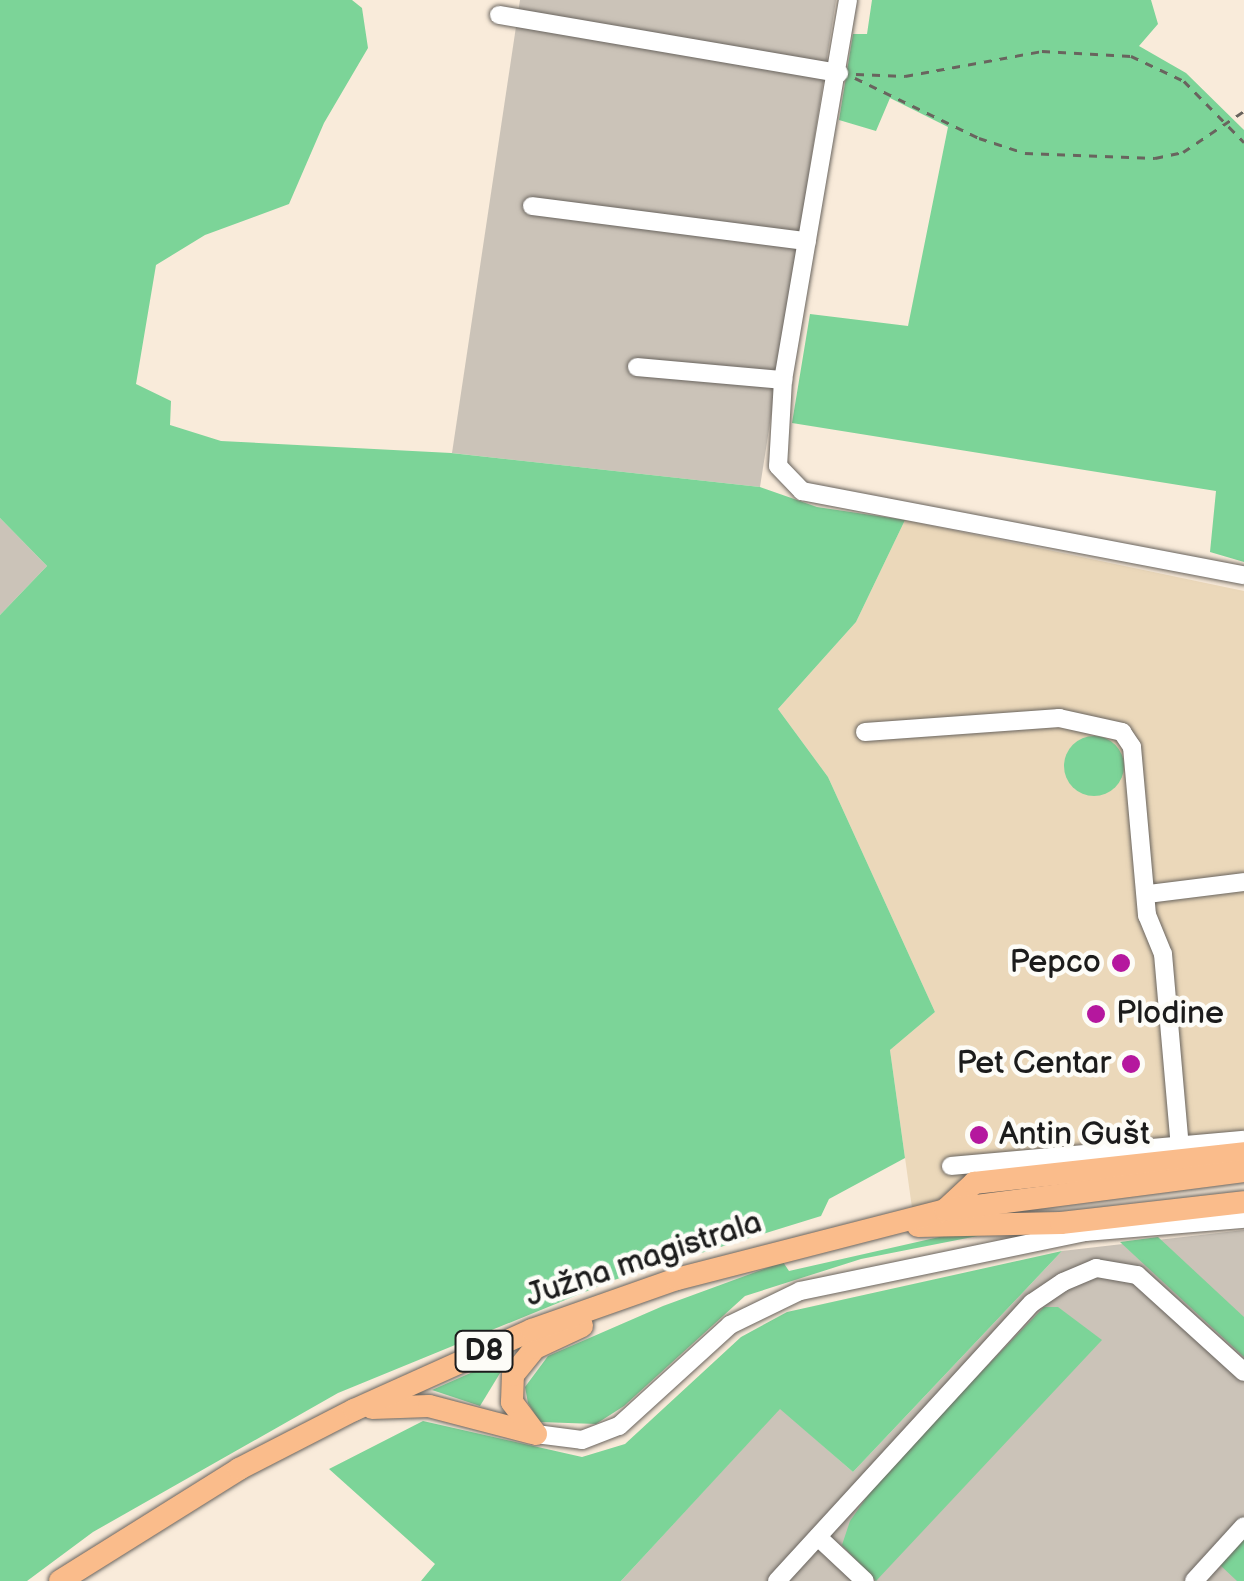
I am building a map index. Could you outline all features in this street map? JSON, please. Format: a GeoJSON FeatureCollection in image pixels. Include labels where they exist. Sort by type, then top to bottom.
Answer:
{"type":"FeatureCollection","features":[{"type":"Feature","properties":{"kind":"main road"},"geometry":{"type":"LineString","coordinates":[[944,1210],[974,1183],[1244,1152]]}},
{"type":"Feature","properties":{"kind":"main road","name":"Južna magistrala"},"geometry":{"type":"LineString","coordinates":[[60,1581],[188,1499],[354,1410],[532,1330],[752,1255],[855,1229],[944,1210],[1244,1172]]}},
{"type":"Feature","properties":{"kind":"main road"},"geometry":{"type":"LineString","coordinates":[[855,1229],[1061,1224],[1244,1202]]}},
{"type":"Feature","properties":{"kind":"main road"},"geometry":{"type":"LineString","coordinates":[[536,1434],[512,1402],[509,1388],[520,1363],[619,1301]]}},
{"type":"Feature","properties":{"kind":"main road"},"geometry":{"type":"LineString","coordinates":[[354,1410],[429,1406],[536,1434]]}},
{"type":"Feature","properties":{"kind":"street"},"geometry":{"type":"LineString","coordinates":[[848,0],[839,74],[783,380],[778,466],[802,491],[1244,575]]}},
{"type":"Feature","properties":{"kind":"street"},"geometry":{"type":"LineString","coordinates":[[499,14],[839,74]]}},
{"type":"Feature","properties":{"kind":"street"},"geometry":{"type":"LineString","coordinates":[[532,206],[807,241]]}},
{"type":"Feature","properties":{"kind":"street"},"geometry":{"type":"LineString","coordinates":[[637,367],[783,380]]}},
{"type":"Feature","properties":{"kind":"street"},"geometry":{"type":"LineString","coordinates":[[865,732],[1059,718],[1122,732],[1132,747],[1148,915],[1163,954],[1180,1147]]}},
{"type":"Feature","properties":{"kind":"street"},"geometry":{"type":"LineString","coordinates":[[1148,894],[1244,882]]}},
{"type":"Feature","properties":{"kind":"street"},"geometry":{"type":"LineString","coordinates":[[952,1166],[1244,1140]]}},
{"type":"Feature","properties":{"kind":"street"},"geometry":{"type":"LineString","coordinates":[[536,1434],[600,1436],[642,1409],[730,1325],[800,1292],[1085,1232],[1244,1219]]}},
{"type":"Feature","properties":{"kind":"street"},"geometry":{"type":"LineString","coordinates":[[777,1581],[1032,1303],[1080,1274],[1118,1268],[1137,1276],[1244,1372]]}},
{"type":"Feature","properties":{"kind":"street"},"geometry":{"type":"LineString","coordinates":[[1194,1581],[1244,1526]]}},
{"type":"Feature","properties":{"kind":"street"},"geometry":{"type":"LineString","coordinates":[[818,1537],[864,1581]]}},
{"type":"Feature","properties":{"kind":"path"},"geometry":{"type":"LineString","coordinates":[[839,74],[906,76],[1042,51],[1089,50],[1164,67],[1229,121],[1244,142]]}},
{"type":"Feature","properties":{"kind":"path"},"geometry":{"type":"LineString","coordinates":[[839,74],[1025,153],[1155,158],[1183,152],[1244,111]]}},
{"type":"Feature","properties":{"kind":"shaded area"},"geometry":{"type":"Polygon","coordinates":[[[520,0],[836,0],[760,487],[452,453],[520,0]]]}},
{"type":"Feature","properties":{"kind":"shaded area"},"geometry":{"type":"Polygon","coordinates":[[[0,518],[47,566],[0,615],[0,518]]]}},
{"type":"Feature","properties":{"kind":"shaded area"},"geometry":{"type":"Polygon","coordinates":[[[905,520],[1244,591],[1244,1162],[912,1208],[890,1050],[935,1012],[828,777],[778,709],[856,622],[905,520]]]}},
{"type":"Feature","properties":{"kind":"shaded area"},"geometry":{"type":"Polygon","coordinates":[[[1244,1230],[1244,1581],[621,1581],[780,1408],[853,1472],[1062,1251],[1244,1230]]]}},
{"type":"Feature","properties":{"kind":"green space"},"geometry":{"type":"Polygon","coordinates":[[[0,0],[352,0],[362,8],[368,48],[324,123],[289,204],[205,235],[156,265],[136,384],[171,401],[170,425],[221,441],[451,453],[760,487],[817,507],[905,520],[856,622],[778,709],[828,777],[935,1012],[890,1050],[905,1158],[829,1199],[821,1216],[614,1280],[338,1393],[93,1532],[27,1581],[0,1581],[0,615],[47,566],[0,518],[0,0]]]}},
{"type":"Feature","properties":{"kind":"green space"},"geometry":{"type":"Polygon","coordinates":[[[872,0],[1151,0],[1158,24],[1139,46],[1186,73],[1244,130],[1244,562],[1210,552],[1216,491],[792,423],[810,314],[908,326],[948,127],[890,98],[876,131],[839,120],[853,34],[867,34],[872,0]]]}},
{"type":"Feature","properties":{"kind":"green space"},"geometry":{"type":"Polygon","coordinates":[[[1094,736],[1115,745],[1124,766],[1115,787],[1094,796],[1073,787],[1064,766],[1073,745],[1094,736]]]}},
{"type":"Feature","properties":{"kind":"green space"},"geometry":{"type":"Polygon","coordinates":[[[979,1228],[1013,1229],[861,1259],[745,1296],[624,1406],[596,1424],[540,1422],[528,1403],[525,1387],[548,1356],[663,1306],[783,1262],[789,1271],[979,1228]]]}},
{"type":"Feature","properties":{"kind":"green space"},"geometry":{"type":"Polygon","coordinates":[[[1158,1237],[1244,1317],[1244,1357],[1120,1242],[1158,1237]]]}},
{"type":"Feature","properties":{"kind":"green space"},"geometry":{"type":"Polygon","coordinates":[[[1062,1251],[853,1472],[780,1409],[621,1581],[421,1581],[435,1564],[329,1469],[423,1421],[582,1457],[625,1444],[741,1337],[787,1312],[1062,1251]]]}},
{"type":"Feature","properties":{"kind":"green space"},"geometry":{"type":"Polygon","coordinates":[[[1044,1307],[1058,1307],[1102,1340],[876,1581],[842,1545],[850,1521],[883,1474],[1044,1307]]]}},
{"type":"Feature","properties":{"kind":"green space"},"geometry":{"type":"Polygon","coordinates":[[[511,1355],[480,1406],[432,1390],[511,1355]]]}},
{"type":"Feature","properties":{"kind":"green space"},"geometry":{"type":"Polygon","coordinates":[[[1244,1539],[1244,1581],[1237,1581],[1220,1565],[1244,1539]]]}},
{"type":"Feature","properties":{"kind":"place","name":"Pepco"},"geometry":{"type":"Point","coordinates":[1121,963]}},
{"type":"Feature","properties":{"kind":"place","name":"Plodine"},"geometry":{"type":"Point","coordinates":[1096,1014]}},
{"type":"Feature","properties":{"kind":"place","name":"Pet Centar"},"geometry":{"type":"Point","coordinates":[1131,1064]}},
{"type":"Feature","properties":{"kind":"place","name":"Antin Gušt"},"geometry":{"type":"Point","coordinates":[979,1135]}}]}
